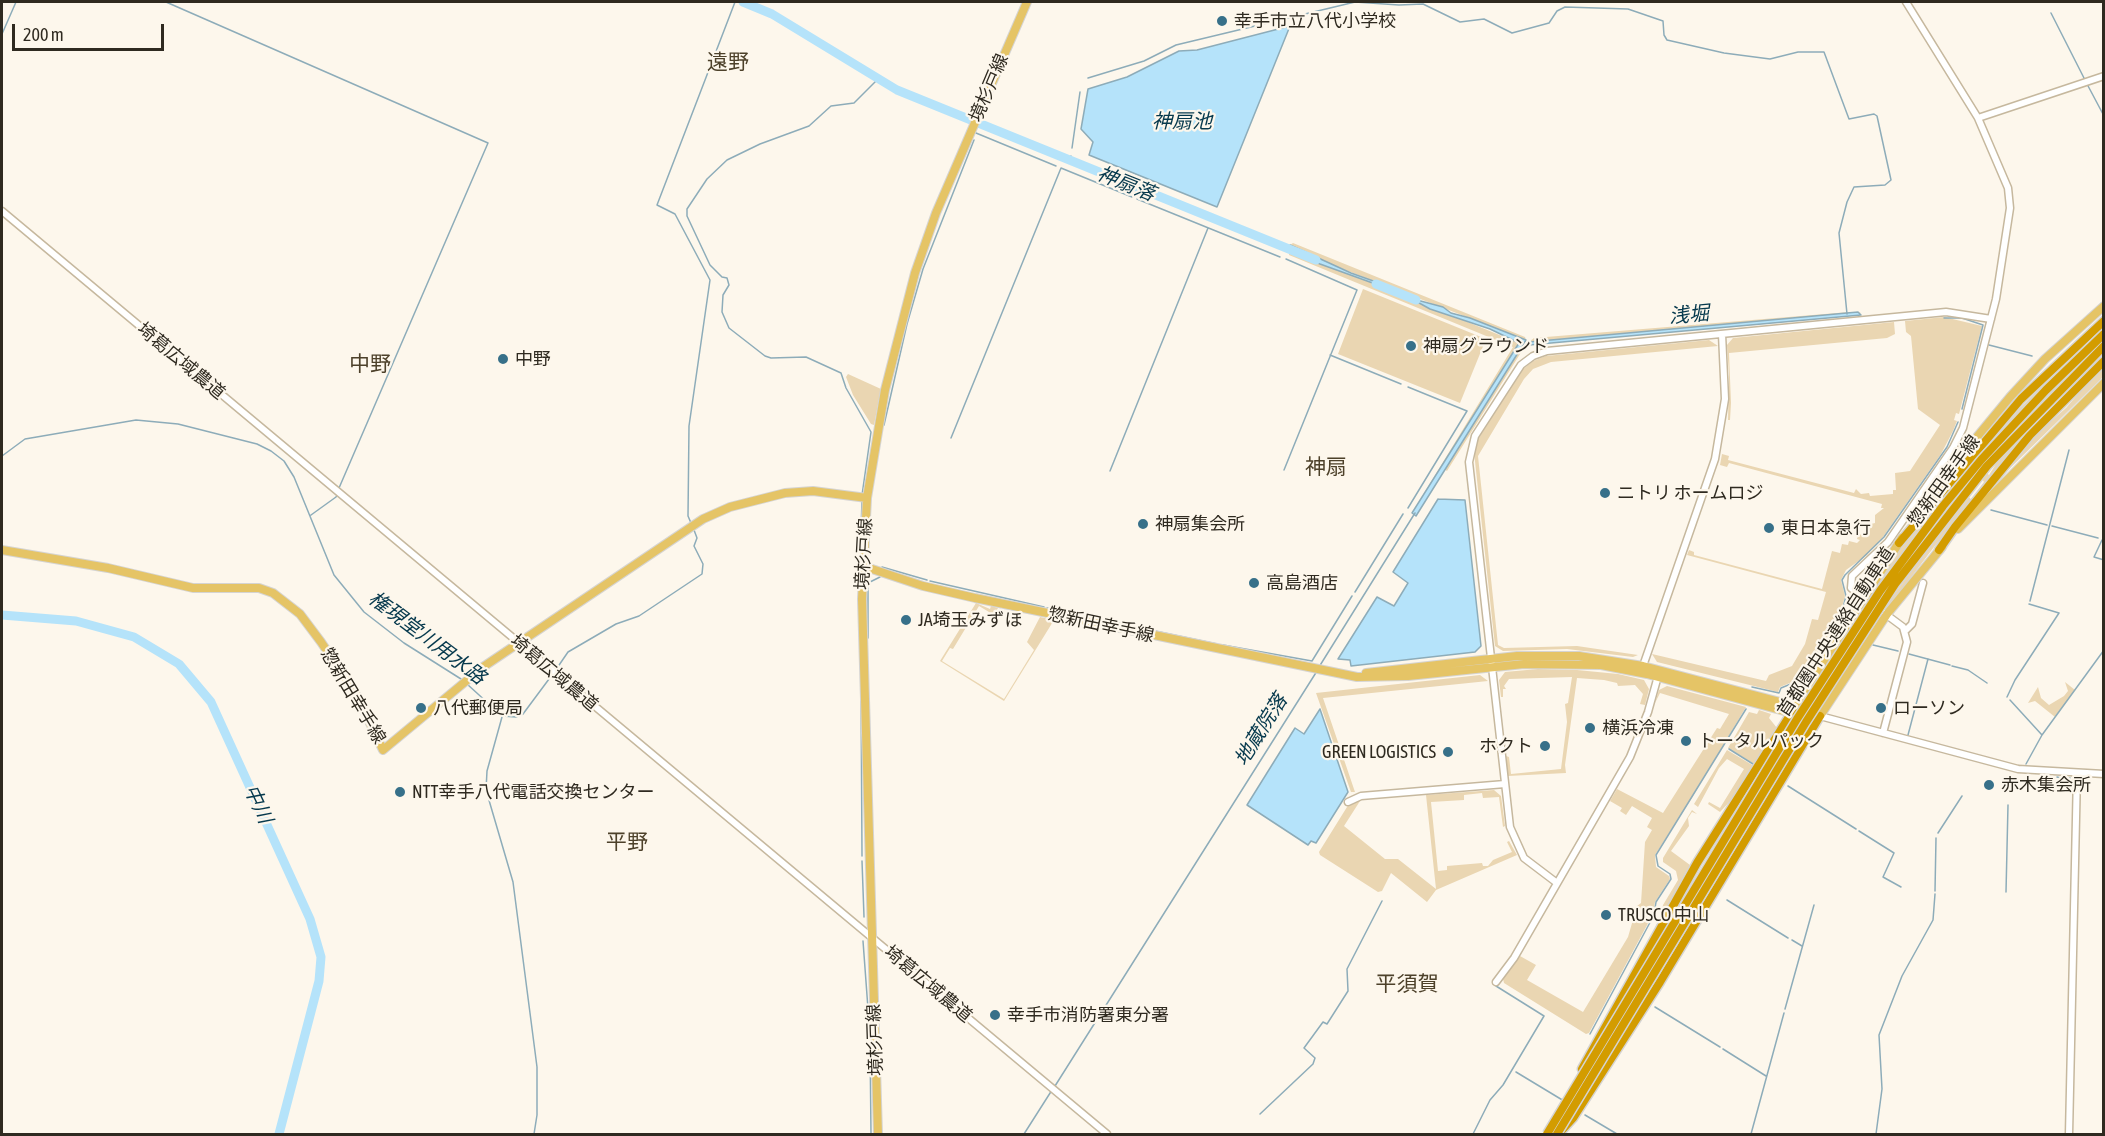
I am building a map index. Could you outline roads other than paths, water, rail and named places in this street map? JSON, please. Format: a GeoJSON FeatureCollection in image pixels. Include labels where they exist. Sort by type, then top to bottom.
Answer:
{"type":"FeatureCollection","features":[{"type":"Feature","properties":{"kind":"highway"},"geometry":{"type":"LineString","coordinates":[[1899,543],[2021,399],[2103,321]]}},
{"type":"Feature","properties":{"kind":"highway","name":"首都圏中央連絡自動車道"},"geometry":{"type":"LineString","coordinates":[[1547,1134],[1797,720],[1880,591],[1943,506],[1982,460],[2046,390],[2103,334]]}},
{"type":"Feature","properties":{"kind":"highway","name":"首都圏中央連絡自動車道"},"geometry":{"type":"LineString","coordinates":[[1557,1134],[1806,722],[1895,584],[1987,466],[2103,346]]}},
{"type":"Feature","properties":{"kind":"highway"},"geometry":{"type":"LineString","coordinates":[[1939,550],[2030,435],[2103,361]]}},
{"type":"Feature","properties":{"kind":"highway"},"geometry":{"type":"LineString","coordinates":[[1565,1104],[1697,863],[1794,709]]}},
{"type":"Feature","properties":{"kind":"highway"},"geometry":{"type":"LineString","coordinates":[[1557,1134],[1578,1110],[1688,937],[1820,716]]}},
{"type":"Feature","properties":{"kind":"main road","name":"境杉戸線"},"geometry":{"type":"LineString","coordinates":[[878,1134],[863,566],[867,498],[878,427],[896,338],[933,223],[1027,2]]}},
{"type":"Feature","properties":{"kind":"main road","name":"惣新田幸手線"},"geometry":{"type":"LineString","coordinates":[[1491,663],[1581,663],[1612,666],[1658,676],[1784,711],[1794,709],[1820,664],[1899,543],[1957,461],[1994,415],[2045,359],[2103,306]]}},
{"type":"Feature","properties":{"kind":"main road","name":"惣新田幸手線"},"geometry":{"type":"LineString","coordinates":[[863,566],[923,586],[975,598],[1341,674],[1491,663],[1561,654],[1643,666],[1788,704],[1794,709],[1820,716],[1887,614],[1939,550],[2006,478],[2103,383]]}},
{"type":"Feature","properties":{"kind":"main road","name":"惣新田幸手線"},"geometry":{"type":"LineString","coordinates":[[2,550],[108,568],[193,588],[259,588],[273,593],[300,614],[327,650],[353,688],[383,750],[483,667],[518,642],[687,529],[715,513],[775,495],[798,491],[867,498]]}},
{"type":"Feature","properties":{"kind":"main road"},"geometry":{"type":"LineString","coordinates":[[1820,664],[1822,676],[1827,682],[1832,682],[1854,662]]}},
{"type":"Feature","properties":{"kind":"street"},"geometry":{"type":"LineString","coordinates":[[1883,733],[1907,642],[1906,630],[1851,588],[1852,576],[1888,542],[1959,438],[1991,319],[2009,220],[2010,194],[1978,118],[1906,2]]}},
{"type":"Feature","properties":{"kind":"street"},"geometry":{"type":"LineString","coordinates":[[1978,118],[2103,76]]}},
{"type":"Feature","properties":{"kind":"street","name":"埼葛広域農道"},"geometry":{"type":"LineString","coordinates":[[2,211],[1107,1134]]}},
{"type":"Feature","properties":{"kind":"street"},"geometry":{"type":"LineString","coordinates":[[1557,883],[1532,866],[1519,850],[1510,827],[1470,450],[1475,436],[1514,374],[1526,359],[1543,352],[1946,312],[1991,319]]}},
{"type":"Feature","properties":{"kind":"street"},"geometry":{"type":"LineString","coordinates":[[1643,666],[1715,459],[1725,399],[1722,334]]}},
{"type":"Feature","properties":{"kind":"street"},"geometry":{"type":"LineString","coordinates":[[1906,630],[1912,624],[1923,583]]}},
{"type":"Feature","properties":{"kind":"street"},"geometry":{"type":"LineString","coordinates":[[1496,982],[1514,958],[1634,750],[1658,676]]}},
{"type":"Feature","properties":{"kind":"street"},"geometry":{"type":"LineString","coordinates":[[1820,716],[2018,769],[2103,774]]}},
{"type":"Feature","properties":{"kind":"street"},"geometry":{"type":"LineString","coordinates":[[2069,1134],[2077,773]]}},
{"type":"Feature","properties":{"kind":"street"},"geometry":{"type":"LineString","coordinates":[[1348,802],[1361,796],[1504,784]]}},
{"type":"Feature","properties":{"kind":"water","name":"神扇池"},"geometry":{"type":"Polygon","coordinates":[[[1290,26],[1217,207],[1089,155],[1093,142],[1081,129],[1088,89],[1127,77],[1179,51],[1197,50],[1290,26]]]}},
{"type":"Feature","properties":{"kind":"water"},"geometry":{"type":"Polygon","coordinates":[[[1290,245],[1351,273],[1407,293],[1417,300],[1443,307],[1451,313],[1526,340],[1416,516],[1412,513],[1519,343],[1490,329],[1430,309],[1403,294],[1320,264],[1289,249],[1290,245]]]}},
{"type":"Feature","properties":{"kind":"water"},"geometry":{"type":"Polygon","coordinates":[[[1858,312],[1861,315],[1529,345],[1529,342],[1858,312]]]}},
{"type":"Feature","properties":{"kind":"water"},"geometry":{"type":"Polygon","coordinates":[[[1438,499],[1465,500],[1481,646],[1475,652],[1351,666],[1350,660],[1338,659],[1377,597],[1394,606],[1408,583],[1393,572],[1438,499]]]}},
{"type":"Feature","properties":{"kind":"water"},"geometry":{"type":"Polygon","coordinates":[[[1320,709],[1348,792],[1316,843],[1311,841],[1308,845],[1247,805],[1295,728],[1304,734],[1320,709]]]}},
{"type":"Feature","properties":{"kind":"waterway"},"geometry":{"type":"LineString","coordinates":[[2,34],[16,2]]}},
{"type":"Feature","properties":{"kind":"waterway"},"geometry":{"type":"LineString","coordinates":[[166,2],[488,143],[339,488]]}},
{"type":"Feature","properties":{"kind":"waterway"},"geometry":{"type":"LineString","coordinates":[[691,523],[688,516],[689,426],[710,280],[675,214],[657,205],[735,2]]}},
{"type":"Feature","properties":{"kind":"waterway","name":"神扇落"},"geometry":{"type":"LineString","coordinates":[[743,2],[772,14],[897,90],[1316,260]]}},
{"type":"Feature","properties":{"kind":"waterway"},"geometry":{"type":"LineString","coordinates":[[1088,78],[1144,61],[1176,45],[1355,2],[1423,4],[1460,22],[1484,19],[1512,33],[1549,23],[1557,11],[1565,7],[1628,9],[1663,21],[1664,35],[1667,40],[1724,53],[1770,59],[1798,52],[1824,52],[1849,119],[1874,114],[1877,116],[1891,180],[1885,185],[1854,187],[1847,202],[1839,233],[1847,314]]}},
{"type":"Feature","properties":{"kind":"waterway"},"geometry":{"type":"LineString","coordinates":[[2051,13],[2085,80]]}},
{"type":"Feature","properties":{"kind":"waterway"},"geometry":{"type":"LineString","coordinates":[[862,495],[871,432],[846,388],[841,373],[806,357],[771,358],[765,356],[729,328],[722,312],[723,295],[729,285],[727,278],[722,277],[710,265],[687,216],[687,209],[707,179],[727,160],[760,144],[809,126],[831,106],[854,103],[877,80]]}},
{"type":"Feature","properties":{"kind":"waterway"},"geometry":{"type":"LineString","coordinates":[[2087,84],[2104,116]]}},
{"type":"Feature","properties":{"kind":"waterway"},"geometry":{"type":"LineString","coordinates":[[1072,148],[1080,92]]}},
{"type":"Feature","properties":{"kind":"waterway"},"geometry":{"type":"LineString","coordinates":[[976,133],[1056,166]]}},
{"type":"Feature","properties":{"kind":"waterway"},"geometry":{"type":"LineString","coordinates":[[884,425],[907,324],[923,269],[974,140]]}},
{"type":"Feature","properties":{"kind":"waterway"},"geometry":{"type":"LineString","coordinates":[[951,438],[1061,168],[1132,197]]}},
{"type":"Feature","properties":{"kind":"waterway"},"geometry":{"type":"LineString","coordinates":[[1137,199],[1280,257]]}},
{"type":"Feature","properties":{"kind":"waterway"},"geometry":{"type":"LineString","coordinates":[[1110,471],[1208,228]]}},
{"type":"Feature","properties":{"kind":"waterway"},"geometry":{"type":"LineString","coordinates":[[1284,470],[1357,290],[1286,259]]}},
{"type":"Feature","properties":{"kind":"waterway","name":"神扇落"},"geometry":{"type":"LineString","coordinates":[[1376,284],[1416,300]]}},
{"type":"Feature","properties":{"kind":"waterway"},"geometry":{"type":"LineString","coordinates":[[1944,318],[1962,318],[1983,325],[1962,409]]}},
{"type":"Feature","properties":{"kind":"waterway"},"geometry":{"type":"LineString","coordinates":[[1989,345],[2032,356]]}},
{"type":"Feature","properties":{"kind":"waterway"},"geometry":{"type":"LineString","coordinates":[[1330,355],[1401,384]]}},
{"type":"Feature","properties":{"kind":"waterway"},"geometry":{"type":"LineString","coordinates":[[1408,387],[1467,411],[1408,508]]}},
{"type":"Feature","properties":{"kind":"waterway","name":"権現堂川用水路"},"geometry":{"type":"LineString","coordinates":[[2,456],[25,439],[136,420],[178,424],[257,444],[284,461],[294,477],[334,575],[364,612],[404,643],[461,679]]}},
{"type":"Feature","properties":{"kind":"waterway"},"geometry":{"type":"LineString","coordinates":[[1752,687],[1779,693],[1781,688],[1803,679],[1840,619],[1846,596],[1842,580],[1845,575],[1884,537],[1947,447],[1958,422]]}},
{"type":"Feature","properties":{"kind":"waterway"},"geometry":{"type":"LineString","coordinates":[[2030,601],[2069,450]]}},
{"type":"Feature","properties":{"kind":"waterway"},"geometry":{"type":"LineString","coordinates":[[311,515],[336,497],[338,493]]}},
{"type":"Feature","properties":{"kind":"waterway"},"geometry":{"type":"LineString","coordinates":[[860,564],[862,500]]}},
{"type":"Feature","properties":{"kind":"waterway"},"geometry":{"type":"LineString","coordinates":[[1991,510],[2047,525]]}},
{"type":"Feature","properties":{"kind":"waterway","name":"地蔵院落"},"geometry":{"type":"LineString","coordinates":[[1319,667],[1415,513]]}},
{"type":"Feature","properties":{"kind":"waterway"},"geometry":{"type":"LineString","coordinates":[[1355,592],[1403,514]]}},
{"type":"Feature","properties":{"kind":"waterway"},"geometry":{"type":"LineString","coordinates":[[2052,526],[2098,538]]}},
{"type":"Feature","properties":{"kind":"waterway"},"geometry":{"type":"LineString","coordinates":[[555,671],[568,652],[616,624],[639,616],[702,574],[703,564],[694,546],[697,538],[694,530]]}},
{"type":"Feature","properties":{"kind":"waterway"},"geometry":{"type":"LineString","coordinates":[[2102,540],[2094,557],[2104,560]]}},
{"type":"Feature","properties":{"kind":"waterway"},"geometry":{"type":"LineString","coordinates":[[882,567],[927,580]]}},
{"type":"Feature","properties":{"kind":"waterway"},"geometry":{"type":"LineString","coordinates":[[868,638],[868,583],[880,577]]}},
{"type":"Feature","properties":{"kind":"waterway"},"geometry":{"type":"LineString","coordinates":[[930,581],[1044,607]]}},
{"type":"Feature","properties":{"kind":"waterway"},"geometry":{"type":"LineString","coordinates":[[1223,645],[1312,661],[1352,596]]}},
{"type":"Feature","properties":{"kind":"waterway"},"geometry":{"type":"LineString","coordinates":[[2007,697],[2015,680],[2059,613],[2029,604]]}},
{"type":"Feature","properties":{"kind":"waterway"},"geometry":{"type":"LineString","coordinates":[[1047,608],[1088,616]]}},
{"type":"Feature","properties":{"kind":"waterway","name":"中川"},"geometry":{"type":"LineString","coordinates":[[2,615],[76,621],[134,637],[179,664],[211,702],[310,919],[321,957],[319,981],[279,1134]]}},
{"type":"Feature","properties":{"kind":"waterway"},"geometry":{"type":"LineString","coordinates":[[1091,617],[1128,625]]}},
{"type":"Feature","properties":{"kind":"waterway"},"geometry":{"type":"LineString","coordinates":[[1131,626],[1217,644]]}},
{"type":"Feature","properties":{"kind":"waterway"},"geometry":{"type":"LineString","coordinates":[[1873,645],[1898,651]]}},
{"type":"Feature","properties":{"kind":"waterway"},"geometry":{"type":"LineString","coordinates":[[2042,735],[2104,650]]}},
{"type":"Feature","properties":{"kind":"waterway"},"geometry":{"type":"LineString","coordinates":[[1909,654],[1950,665]]}},
{"type":"Feature","properties":{"kind":"waterway"},"geometry":{"type":"LineString","coordinates":[[1908,735],[1928,659]]}},
{"type":"Feature","properties":{"kind":"waterway"},"geometry":{"type":"LineString","coordinates":[[1952,666],[1968,670],[1987,683]]}},
{"type":"Feature","properties":{"kind":"waterway","name":"地蔵院落"},"geometry":{"type":"LineString","coordinates":[[1055,1086],[1317,671]]}},
{"type":"Feature","properties":{"kind":"waterway"},"geometry":{"type":"LineString","coordinates":[[502,716],[516,717],[523,714],[552,675]]}},
{"type":"Feature","properties":{"kind":"waterway"},"geometry":{"type":"LineString","coordinates":[[861,683],[862,856]]}},
{"type":"Feature","properties":{"kind":"waterway","name":"権現堂川用水路"},"geometry":{"type":"LineString","coordinates":[[467,684],[501,715]]}},
{"type":"Feature","properties":{"kind":"waterway"},"geometry":{"type":"LineString","coordinates":[[2010,700],[2042,735],[2026,764]]}},
{"type":"Feature","properties":{"kind":"waterway"},"geometry":{"type":"LineString","coordinates":[[1590,1034],[1654,915],[1656,902],[1671,879],[1670,874],[1658,866],[1656,855],[1746,709]]}},
{"type":"Feature","properties":{"kind":"waterway","name":"権現堂川用水路"},"geometry":{"type":"LineString","coordinates":[[502,717],[487,771],[486,790],[513,882],[537,1067],[537,1115],[534,1134]]}},
{"type":"Feature","properties":{"kind":"waterway"},"geometry":{"type":"LineString","coordinates":[[1729,749],[1753,764]]}},
{"type":"Feature","properties":{"kind":"waterway"},"geometry":{"type":"LineString","coordinates":[[2057,777],[2061,778]]}},
{"type":"Feature","properties":{"kind":"waterway"},"geometry":{"type":"LineString","coordinates":[[1788,786],[1856,829]]}},
{"type":"Feature","properties":{"kind":"waterway"},"geometry":{"type":"LineString","coordinates":[[1938,833],[1962,796]]}},
{"type":"Feature","properties":{"kind":"waterway"},"geometry":{"type":"LineString","coordinates":[[2006,892],[2008,805]]}},
{"type":"Feature","properties":{"kind":"waterway"},"geometry":{"type":"LineString","coordinates":[[1859,831],[1894,853],[1883,877],[1901,887]]}},
{"type":"Feature","properties":{"kind":"waterway"},"geometry":{"type":"LineString","coordinates":[[1935,891],[1936,838]]}},
{"type":"Feature","properties":{"kind":"waterway"},"geometry":{"type":"LineString","coordinates":[[862,861],[864,917]]}},
{"type":"Feature","properties":{"kind":"waterway"},"geometry":{"type":"LineString","coordinates":[[1876,1134],[1882,1089],[1879,1035],[1902,976],[1933,920],[1935,894]]}},
{"type":"Feature","properties":{"kind":"waterway"},"geometry":{"type":"LineString","coordinates":[[1727,900],[1788,938]]}},
{"type":"Feature","properties":{"kind":"waterway"},"geometry":{"type":"LineString","coordinates":[[1260,1114],[1313,1064],[1315,1058],[1304,1048],[1323,1022],[1327,1024],[1348,991],[1347,969],[1382,901]]}},
{"type":"Feature","properties":{"kind":"waterway"},"geometry":{"type":"LineString","coordinates":[[1785,1009],[1814,905]]}},
{"type":"Feature","properties":{"kind":"waterway"},"geometry":{"type":"LineString","coordinates":[[1792,940],[1802,946]]}},
{"type":"Feature","properties":{"kind":"waterway"},"geometry":{"type":"LineString","coordinates":[[863,941],[870,1036]]}},
{"type":"Feature","properties":{"kind":"waterway"},"geometry":{"type":"LineString","coordinates":[[1473,1134],[1490,1100],[1503,1085],[1544,1016],[1496,986]]}},
{"type":"Feature","properties":{"kind":"waterway"},"geometry":{"type":"LineString","coordinates":[[1655,1007],[1720,1047]]}},
{"type":"Feature","properties":{"kind":"waterway"},"geometry":{"type":"LineString","coordinates":[[1751,1134],[1784,1013]]}},
{"type":"Feature","properties":{"kind":"waterway"},"geometry":{"type":"LineString","coordinates":[[870,1042],[871,1134]]}},
{"type":"Feature","properties":{"kind":"waterway"},"geometry":{"type":"LineString","coordinates":[[1723,1049],[1766,1076]]}},
{"type":"Feature","properties":{"kind":"waterway"},"geometry":{"type":"LineString","coordinates":[[1516,1072],[1564,1101]]}},
{"type":"Feature","properties":{"kind":"waterway","name":"地蔵院落"},"geometry":{"type":"LineString","coordinates":[[1024,1134],[1052,1090]]}},
{"type":"Feature","properties":{"kind":"waterway"},"geometry":{"type":"LineString","coordinates":[[1585,1115],[1617,1134]]}},
{"type":"Feature","properties":{"kind":"place","name":"幸手市立八代小学校"},"geometry":{"type":"Point","coordinates":[1222,21]}},
{"type":"Feature","properties":{"kind":"place","name":"神扇グラウンド"},"geometry":{"type":"Point","coordinates":[1411,346]}},
{"type":"Feature","properties":{"kind":"place","name":"中野"},"geometry":{"type":"Point","coordinates":[503,359]}},
{"type":"Feature","properties":{"kind":"place","name":"ニトリ ホームロジ"},"geometry":{"type":"Point","coordinates":[1605,493]}},
{"type":"Feature","properties":{"kind":"place","name":"神扇集会所"},"geometry":{"type":"Point","coordinates":[1143,524]}},
{"type":"Feature","properties":{"kind":"place","name":"東日本急行"},"geometry":{"type":"Point","coordinates":[1769,528]}},
{"type":"Feature","properties":{"kind":"place","name":"高島酒店"},"geometry":{"type":"Point","coordinates":[1254,583]}},
{"type":"Feature","properties":{"kind":"place","name":"JA埼玉みずほ"},"geometry":{"type":"Point","coordinates":[906,620]}},
{"type":"Feature","properties":{"kind":"place","name":"八代郵便局"},"geometry":{"type":"Point","coordinates":[421,708]}},
{"type":"Feature","properties":{"kind":"place","name":"ローソン"},"geometry":{"type":"Point","coordinates":[1881,708]}},
{"type":"Feature","properties":{"kind":"place","name":"横浜冷凍"},"geometry":{"type":"Point","coordinates":[1590,728]}},
{"type":"Feature","properties":{"kind":"place","name":"トータルパック"},"geometry":{"type":"Point","coordinates":[1686,741]}},
{"type":"Feature","properties":{"kind":"place","name":"ホクト"},"geometry":{"type":"Point","coordinates":[1545,746]}},
{"type":"Feature","properties":{"kind":"place","name":"GREEN LOGISTICS"},"geometry":{"type":"Point","coordinates":[1448,752]}},
{"type":"Feature","properties":{"kind":"place","name":"赤木集会所"},"geometry":{"type":"Point","coordinates":[1989,785]}},
{"type":"Feature","properties":{"kind":"place","name":"NTT幸手八代電話交換センター"},"geometry":{"type":"Point","coordinates":[400,792]}},
{"type":"Feature","properties":{"kind":"place","name":"TRUSCO 中山"},"geometry":{"type":"Point","coordinates":[1606,915]}},
{"type":"Feature","properties":{"kind":"place","name":"幸手市消防署東分署"},"geometry":{"type":"Point","coordinates":[995,1015]}},
{"type":"Feature","properties":{"kind":"district","name":"遠野"},"geometry":{"type":"Point","coordinates":[728,62]}},
{"type":"Feature","properties":{"kind":"district","name":"中野"},"geometry":{"type":"Point","coordinates":[370,364]}},
{"type":"Feature","properties":{"kind":"district","name":"神扇"},"geometry":{"type":"Point","coordinates":[1326,467]}},
{"type":"Feature","properties":{"kind":"district","name":"平野"},"geometry":{"type":"Point","coordinates":[627,842]}},
{"type":"Feature","properties":{"kind":"district","name":"平須賀"},"geometry":{"type":"Point","coordinates":[1407,984]}},
{"type":"Feature","properties":{"kind":"water label","name":"浅堀"},"geometry":{"type":"Point","coordinates":[1689,315]}}]}
